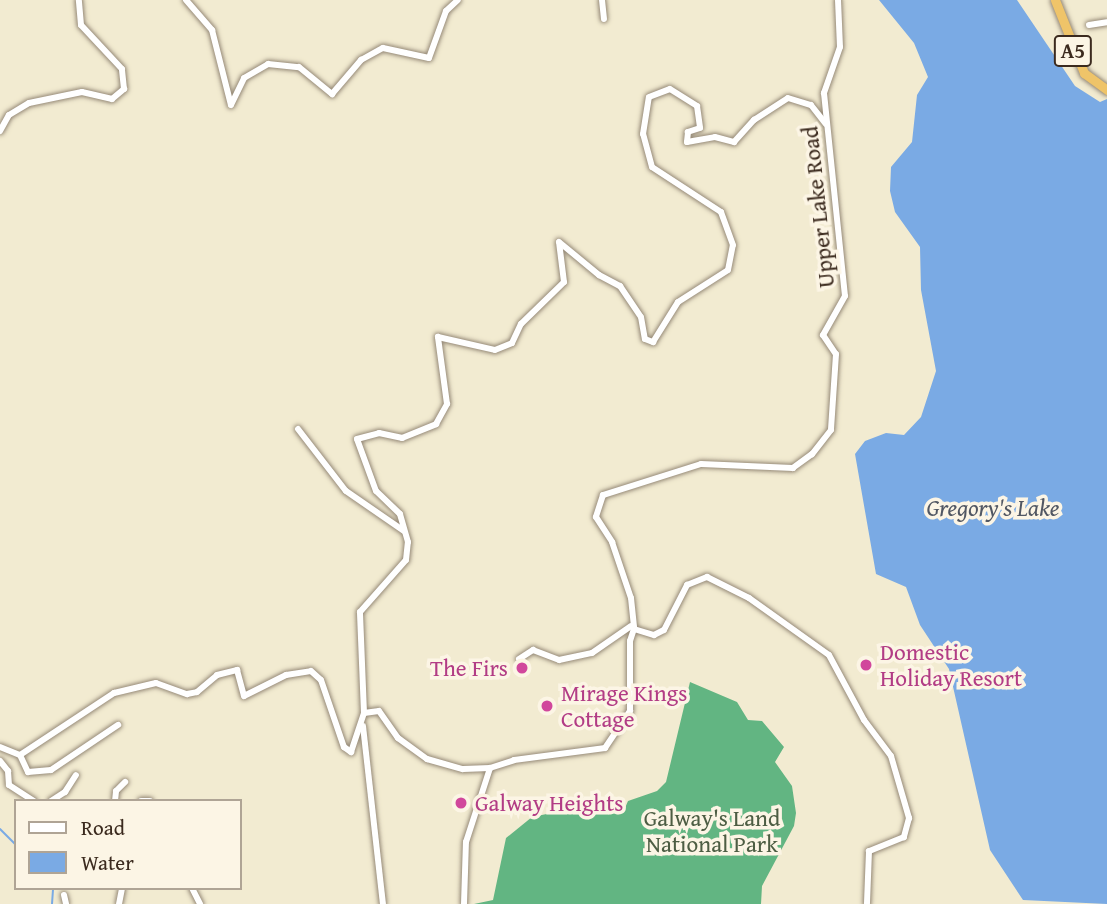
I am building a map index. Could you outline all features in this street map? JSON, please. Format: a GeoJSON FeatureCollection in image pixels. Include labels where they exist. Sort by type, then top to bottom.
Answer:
{"type":"FeatureCollection","features":[{"type":"Feature","properties":{"kind":"highway","name":"A5"},"geometry":{"type":"LineString","coordinates":[[1055,0],[1063,30],[1084,73],[1107,90]]}},
{"type":"Feature","properties":{"kind":"street"},"geometry":{"type":"LineString","coordinates":[[0,131],[9,115],[29,103],[82,92],[112,99],[124,89],[122,69],[81,25],[79,0]]}},
{"type":"Feature","properties":{"kind":"street"},"geometry":{"type":"LineString","coordinates":[[186,0],[212,30],[231,105],[244,78],[268,64],[299,67],[332,94],[362,60],[383,48],[429,58],[446,10],[458,0]]}},
{"type":"Feature","properties":{"kind":"street"},"geometry":{"type":"LineString","coordinates":[[602,0],[604,19]]}},
{"type":"Feature","properties":{"kind":"street","name":"Upper Lake Road"},"geometry":{"type":"LineString","coordinates":[[633,627],[627,587],[612,542],[596,517],[603,495],[701,464],[793,468],[831,430],[836,354],[823,335],[845,296],[824,93],[840,47],[838,0]]}},
{"type":"Feature","properties":{"kind":"street"},"geometry":{"type":"LineString","coordinates":[[1089,25],[1107,22]]}},
{"type":"Feature","properties":{"kind":"street"},"geometry":{"type":"LineString","coordinates":[[20,755],[114,692],[156,684],[197,692],[217,675],[237,670],[244,696],[286,675],[317,672],[344,747],[351,752],[364,713],[360,612],[406,560],[405,532],[400,514],[376,491],[357,439],[379,433],[402,438],[436,424],[447,404],[438,337],[495,350],[512,343],[521,324],[564,282],[559,242],[599,275],[620,286],[641,317],[645,339],[653,342],[678,302],[728,270],[733,245],[721,212],[652,167],[643,134],[649,97],[670,89],[697,106],[701,128],[688,132],[687,142],[716,137],[734,142],[754,120],[788,99],[811,105],[827,125]]}},
{"type":"Feature","properties":{"kind":"street"},"geometry":{"type":"LineString","coordinates":[[298,429],[346,491],[405,532]]}},
{"type":"Feature","properties":{"kind":"street"},"geometry":{"type":"LineString","coordinates":[[633,627],[654,635],[664,630],[687,585],[707,577],[749,598],[829,654],[864,720],[891,756],[909,818],[904,837],[869,851],[867,904]]}},
{"type":"Feature","properties":{"kind":"street"},"geometry":{"type":"LineString","coordinates":[[364,713],[386,715],[398,738],[427,759],[463,769],[490,768],[514,760],[605,748],[630,711],[630,641],[633,627]]}},
{"type":"Feature","properties":{"kind":"street"},"geometry":{"type":"LineString","coordinates":[[519,659],[533,650],[559,660],[592,653],[633,627]]}},
{"type":"Feature","properties":{"kind":"street"},"geometry":{"type":"LineString","coordinates":[[0,747],[20,755],[28,772],[51,770],[118,725]]}},
{"type":"Feature","properties":{"kind":"street"},"geometry":{"type":"LineString","coordinates":[[362,725],[383,904]]}},
{"type":"Feature","properties":{"kind":"street"},"geometry":{"type":"LineString","coordinates":[[0,761],[8,771],[9,785],[31,799]]}},
{"type":"Feature","properties":{"kind":"street"},"geometry":{"type":"LineString","coordinates":[[464,904],[467,842],[490,768]]}},
{"type":"Feature","properties":{"kind":"street"},"geometry":{"type":"LineString","coordinates":[[54,799],[65,792],[76,775]]}},
{"type":"Feature","properties":{"kind":"street"},"geometry":{"type":"LineString","coordinates":[[115,799],[116,792],[125,782]]}},
{"type":"Feature","properties":{"kind":"street"},"geometry":{"type":"LineString","coordinates":[[64,895],[66,904]]}},
{"type":"Feature","properties":{"kind":"street"},"geometry":{"type":"LineString","coordinates":[[190,904],[199,902]]}},
{"type":"Feature","properties":{"kind":"green space","name":"Galway's Land National Park"},"geometry":{"type":"Polygon","coordinates":[[[690,682],[737,702],[748,720],[762,721],[784,747],[775,762],[792,786],[796,813],[794,826],[762,886],[761,904],[474,904],[493,900],[506,838],[532,817],[576,808],[625,808],[628,801],[657,791],[666,782],[690,682]]]}},
{"type":"Feature","properties":{"kind":"water","name":"Gregory's Lake"},"geometry":{"type":"Polygon","coordinates":[[[879,0],[1017,0],[1075,86],[1100,102],[1107,99],[1107,904],[1023,900],[990,850],[949,669],[920,625],[906,587],[876,574],[855,454],[865,441],[886,433],[904,435],[921,417],[936,371],[921,290],[920,247],[895,212],[890,191],[891,167],[912,142],[917,95],[928,77],[914,43],[879,0]]]}},
{"type":"Feature","properties":{"kind":"waterway"},"geometry":{"type":"LineString","coordinates":[[0,829],[14,843]]}},
{"type":"Feature","properties":{"kind":"waterway"},"geometry":{"type":"LineString","coordinates":[[52,904],[53,890]]}},
{"type":"Feature","properties":{"kind":"place","name":"Domestic Holiday Resort"},"geometry":{"type":"Point","coordinates":[866,665]}},
{"type":"Feature","properties":{"kind":"place","name":"The Firs"},"geometry":{"type":"Point","coordinates":[522,668]}},
{"type":"Feature","properties":{"kind":"place","name":"Mirage Kings Cottage"},"geometry":{"type":"Point","coordinates":[547,706]}},
{"type":"Feature","properties":{"kind":"place","name":"Galway Heights"},"geometry":{"type":"Point","coordinates":[461,803]}}]}
